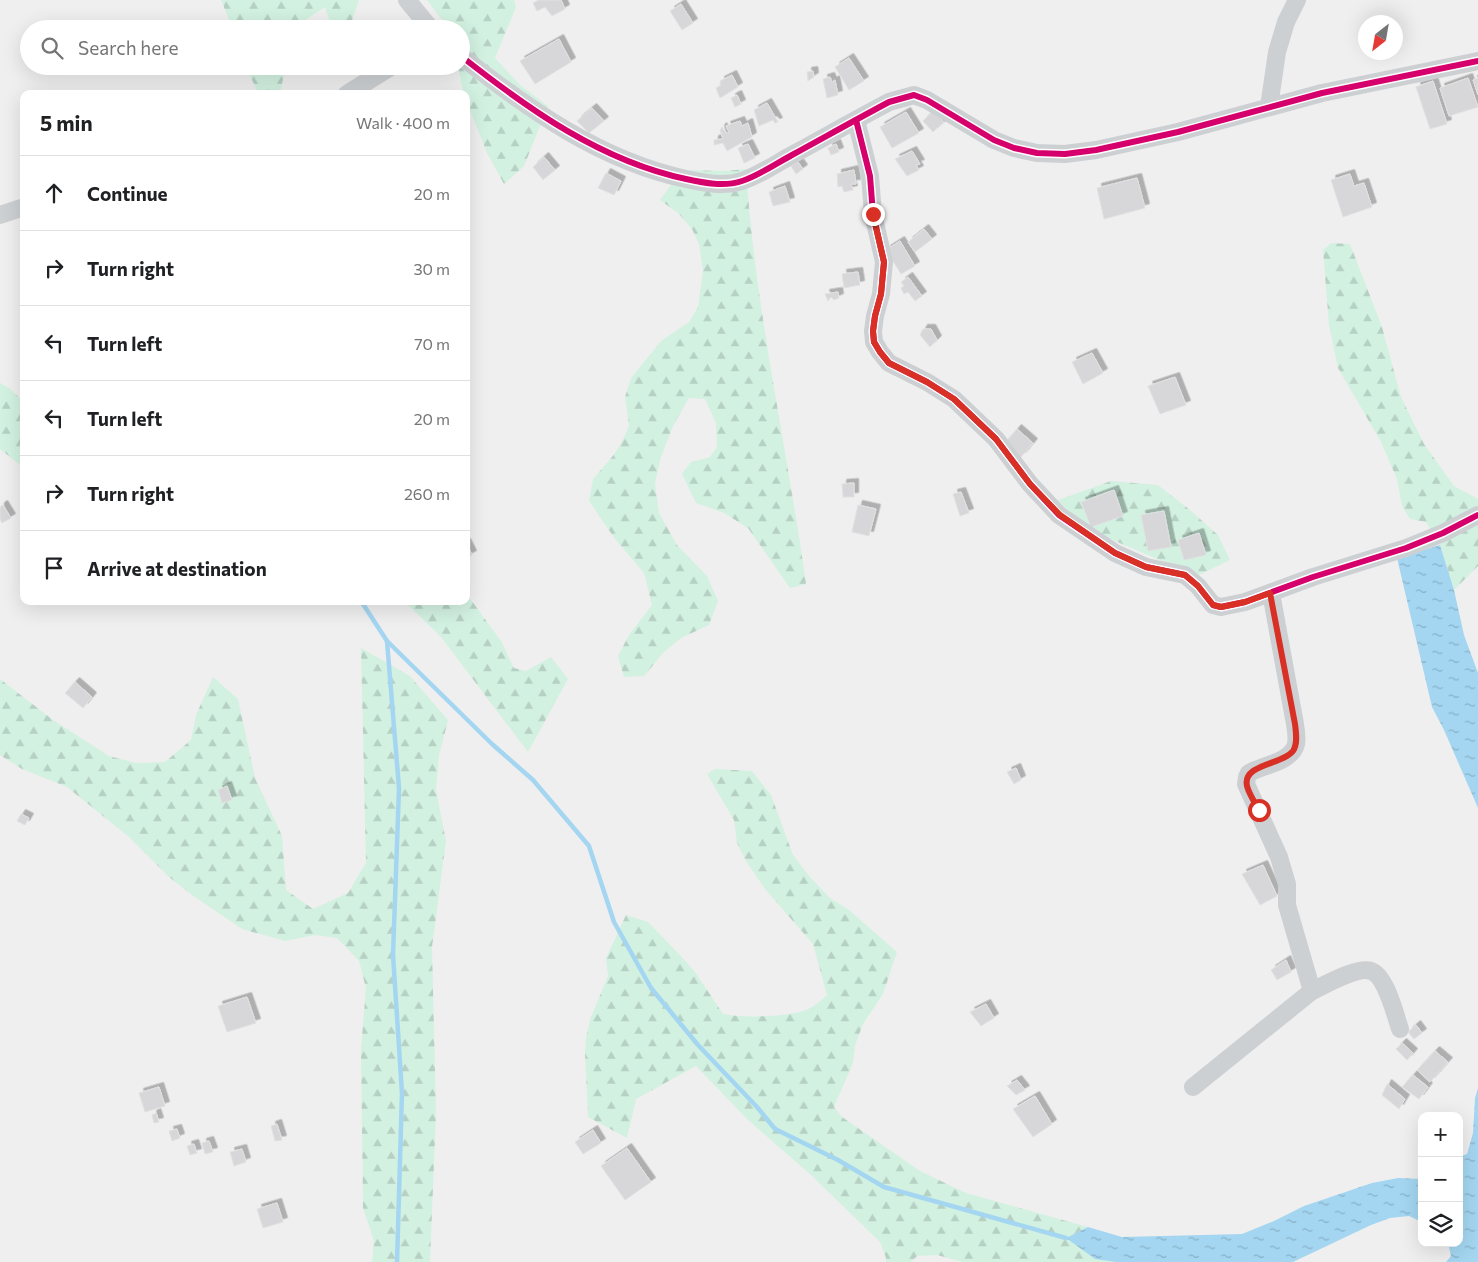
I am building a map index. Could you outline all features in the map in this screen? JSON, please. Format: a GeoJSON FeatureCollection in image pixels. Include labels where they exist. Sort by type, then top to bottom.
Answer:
{"type":"FeatureCollection","features":[{"type":"Feature","properties":{"kind":"street"},"geometry":{"type":"LineString","coordinates":[[407,0],[424,20]]}},
{"type":"Feature","properties":{"kind":"street"},"geometry":{"type":"LineString","coordinates":[[1268,107],[1277,52],[1286,22],[1298,0]]}},
{"type":"Feature","properties":{"kind":"street"},"geometry":{"type":"LineString","coordinates":[[470,63],[500,86],[586,142],[623,160],[663,174],[710,185],[742,181],[889,102],[914,95],[927,100],[994,140],[1014,148],[1064,154],[1096,150],[1178,132],[1322,93],[1478,61]]}},
{"type":"Feature","properties":{"kind":"street"},"geometry":{"type":"LineString","coordinates":[[353,90],[378,75]]}},
{"type":"Feature","properties":{"kind":"street"},"geometry":{"type":"LineString","coordinates":[[856,120],[870,176],[873,214],[884,262],[881,294],[873,331],[874,342],[889,363],[927,382],[954,399],[996,439],[1030,484],[1060,515],[1115,553],[1146,567],[1185,575],[1198,586],[1213,605],[1221,607],[1245,602],[1312,577],[1406,548],[1478,516]]}},
{"type":"Feature","properties":{"kind":"street"},"geometry":{"type":"LineString","coordinates":[[0,215],[20,208]]}},
{"type":"Feature","properties":{"kind":"street"},"geometry":{"type":"LineString","coordinates":[[1270,593],[1295,724],[1296,742],[1294,750],[1284,758],[1249,773],[1246,784],[1279,857],[1287,884],[1287,905],[1312,991]]}},
{"type":"Feature","properties":{"kind":"street"},"geometry":{"type":"LineString","coordinates":[[1193,1087],[1312,991],[1352,973],[1364,970],[1371,971],[1377,975],[1386,988],[1400,1029]]}},
{"type":"Feature","properties":{"kind":"green space"},"geometry":{"type":"Polygon","coordinates":[[[221,0],[359,0],[352,20],[329,20],[325,7],[306,20],[229,20],[221,0]]]}},
{"type":"Feature","properties":{"kind":"green space"},"geometry":{"type":"Polygon","coordinates":[[[427,0],[514,0],[516,7],[495,58],[520,85],[548,106],[524,166],[504,184],[487,153],[470,110],[470,90],[463,90],[460,75],[470,75],[470,20],[442,20],[427,0]]]}},
{"type":"Feature","properties":{"kind":"green space"},"geometry":{"type":"Polygon","coordinates":[[[250,75],[284,75],[281,90],[257,90],[250,75]]]}},
{"type":"Feature","properties":{"kind":"green space"},"geometry":{"type":"Polygon","coordinates":[[[746,169],[756,274],[806,584],[790,588],[748,528],[724,513],[696,503],[682,474],[691,462],[710,457],[717,447],[716,423],[705,399],[689,398],[673,426],[661,457],[655,483],[659,513],[677,545],[707,576],[718,601],[709,625],[681,638],[664,652],[644,676],[624,677],[618,656],[629,635],[652,605],[644,573],[615,539],[589,501],[593,479],[621,444],[629,426],[625,397],[631,378],[661,341],[689,322],[698,307],[703,271],[699,244],[692,229],[678,213],[660,200],[682,170],[725,171],[746,169]]]}},
{"type":"Feature","properties":{"kind":"green space"},"geometry":{"type":"Polygon","coordinates":[[[1331,243],[1350,244],[1382,327],[1401,397],[1424,444],[1454,486],[1478,499],[1478,566],[1454,590],[1440,545],[1426,522],[1410,519],[1402,506],[1397,479],[1381,442],[1338,368],[1329,325],[1323,250],[1331,243]]]}},
{"type":"Feature","properties":{"kind":"green space"},"geometry":{"type":"Polygon","coordinates":[[[0,383],[20,398],[20,465],[0,449],[0,383]]]}},
{"type":"Feature","properties":{"kind":"green space"},"geometry":{"type":"Polygon","coordinates":[[[1111,481],[1158,485],[1218,535],[1230,560],[1197,576],[1101,535],[1079,522],[1058,500],[1111,481]]]}},
{"type":"Feature","properties":{"kind":"green space"},"geometry":{"type":"Polygon","coordinates":[[[470,598],[501,641],[514,668],[526,671],[551,657],[568,679],[528,752],[441,637],[408,605],[470,605],[470,598]]]}},
{"type":"Feature","properties":{"kind":"green space"},"geometry":{"type":"Polygon","coordinates":[[[361,648],[410,676],[448,720],[439,756],[436,790],[446,841],[432,947],[436,1113],[430,1262],[372,1262],[374,1241],[363,1208],[361,1049],[366,988],[359,961],[337,938],[315,935],[285,941],[242,929],[169,877],[129,837],[67,787],[22,769],[0,755],[0,679],[53,720],[109,756],[136,763],[165,762],[191,740],[196,715],[213,677],[238,699],[255,778],[282,836],[286,890],[313,909],[348,893],[366,863],[361,648]]]}},
{"type":"Feature","properties":{"kind":"green space"},"geometry":{"type":"Polygon","coordinates":[[[715,769],[752,771],[771,795],[793,855],[810,877],[830,898],[849,910],[897,952],[883,994],[863,1024],[855,1045],[853,1063],[834,1107],[842,1117],[920,1171],[966,1193],[1088,1227],[1067,1238],[1095,1259],[1116,1262],[962,1262],[937,1255],[917,1256],[911,1262],[886,1262],[880,1242],[811,1175],[747,1119],[696,1066],[636,1099],[627,1138],[588,1117],[586,1037],[591,1017],[608,976],[606,958],[626,915],[648,922],[695,972],[723,1014],[755,1016],[794,1013],[812,1007],[827,995],[813,944],[765,889],[746,861],[737,843],[734,820],[707,774],[715,769]]]}},
{"type":"Feature","properties":{"kind":"water"},"geometry":{"type":"Polygon","coordinates":[[[1440,545],[1454,590],[1464,635],[1478,673],[1478,808],[1432,707],[1397,558],[1440,545]]]}},
{"type":"Feature","properties":{"kind":"water"},"geometry":{"type":"Polygon","coordinates":[[[1478,1088],[1478,1262],[1446,1262],[1451,1256],[1449,1247],[1463,1247],[1463,1156],[1467,1154],[1473,1133],[1475,1098],[1478,1088]]]}},
{"type":"Feature","properties":{"kind":"water"},"geometry":{"type":"Polygon","coordinates":[[[1398,1178],[1418,1179],[1418,1220],[1409,1216],[1390,1218],[1293,1262],[1116,1262],[1095,1259],[1066,1238],[1088,1227],[1122,1237],[1242,1234],[1304,1206],[1372,1183],[1398,1178]]]}},
{"type":"Feature","properties":{"kind":"building"},"geometry":{"type":"Polygon","coordinates":[[[539,0],[561,0],[565,9],[552,16],[545,7],[537,11],[533,3],[539,0]]]}},
{"type":"Feature","properties":{"kind":"building"},"geometry":{"type":"Polygon","coordinates":[[[681,4],[693,23],[682,30],[670,11],[681,4]]]}},
{"type":"Feature","properties":{"kind":"building"},"geometry":{"type":"Polygon","coordinates":[[[559,39],[571,62],[535,84],[520,61],[559,39]]]}},
{"type":"Feature","properties":{"kind":"building"},"geometry":{"type":"Polygon","coordinates":[[[849,58],[864,81],[849,90],[835,67],[849,58]]]}},
{"type":"Feature","properties":{"kind":"building"},"geometry":{"type":"Polygon","coordinates":[[[813,71],[814,77],[808,81],[807,72],[813,71]]]}},
{"type":"Feature","properties":{"kind":"building"},"geometry":{"type":"Polygon","coordinates":[[[732,75],[738,87],[720,98],[716,88],[721,85],[720,81],[732,75]]]}},
{"type":"Feature","properties":{"kind":"building"},"geometry":{"type":"Polygon","coordinates":[[[830,77],[832,82],[835,80],[838,95],[827,98],[823,79],[830,77]]]}},
{"type":"Feature","properties":{"kind":"building"},"geometry":{"type":"Polygon","coordinates":[[[1468,78],[1478,107],[1449,116],[1440,88],[1468,78]]]}},
{"type":"Feature","properties":{"kind":"building"},"geometry":{"type":"Polygon","coordinates":[[[1478,78],[1478,95],[1473,80],[1478,78]]]}},
{"type":"Feature","properties":{"kind":"building"},"geometry":{"type":"Polygon","coordinates":[[[1433,81],[1447,124],[1430,129],[1416,87],[1433,81]]]}},
{"type":"Feature","properties":{"kind":"building"},"geometry":{"type":"Polygon","coordinates":[[[737,95],[741,104],[735,107],[731,98],[737,95]]]}},
{"type":"Feature","properties":{"kind":"building"},"geometry":{"type":"Polygon","coordinates":[[[767,103],[778,122],[775,123],[773,120],[759,126],[754,110],[767,103]]]}},
{"type":"Feature","properties":{"kind":"building"},"geometry":{"type":"Polygon","coordinates":[[[592,108],[604,121],[589,133],[577,121],[592,108]]]}},
{"type":"Feature","properties":{"kind":"building"},"geometry":{"type":"Polygon","coordinates":[[[933,111],[944,122],[933,132],[923,121],[933,111]]]}},
{"type":"Feature","properties":{"kind":"building"},"geometry":{"type":"Polygon","coordinates":[[[906,112],[919,133],[892,148],[880,127],[906,112]]]}},
{"type":"Feature","properties":{"kind":"building"},"geometry":{"type":"Polygon","coordinates":[[[740,121],[742,126],[748,123],[752,137],[727,151],[723,143],[714,145],[714,140],[723,139],[720,130],[722,127],[726,133],[729,132],[726,126],[740,121]]]}},
{"type":"Feature","properties":{"kind":"building"},"geometry":{"type":"Polygon","coordinates":[[[748,144],[755,158],[744,163],[738,148],[748,144]]]}},
{"type":"Feature","properties":{"kind":"building"},"geometry":{"type":"Polygon","coordinates":[[[836,144],[839,152],[831,155],[828,148],[836,144]]]}},
{"type":"Feature","properties":{"kind":"building"},"geometry":{"type":"Polygon","coordinates":[[[912,151],[920,164],[916,165],[919,170],[907,176],[895,159],[912,151]]]}},
{"type":"Feature","properties":{"kind":"building"},"geometry":{"type":"Polygon","coordinates":[[[544,157],[555,170],[543,180],[533,167],[544,157]]]}},
{"type":"Feature","properties":{"kind":"building"},"geometry":{"type":"Polygon","coordinates":[[[798,162],[803,169],[796,174],[791,166],[798,162]]]}},
{"type":"Feature","properties":{"kind":"building"},"geometry":{"type":"Polygon","coordinates":[[[854,170],[856,184],[851,184],[853,190],[844,192],[842,186],[838,187],[837,174],[854,170]]]}},
{"type":"Feature","properties":{"kind":"building"},"geometry":{"type":"Polygon","coordinates":[[[606,173],[621,181],[614,195],[598,188],[606,173]]]}},
{"type":"Feature","properties":{"kind":"building"},"geometry":{"type":"Polygon","coordinates":[[[1350,174],[1354,186],[1364,183],[1372,207],[1343,217],[1331,180],[1350,174]]]}},
{"type":"Feature","properties":{"kind":"building"},"geometry":{"type":"Polygon","coordinates":[[[1137,178],[1145,208],[1104,219],[1097,188],[1137,178]]]}},
{"type":"Feature","properties":{"kind":"building"},"geometry":{"type":"Polygon","coordinates":[[[785,186],[790,202],[773,206],[769,192],[785,186]]]}},
{"type":"Feature","properties":{"kind":"building"},"geometry":{"type":"Polygon","coordinates":[[[924,229],[932,239],[915,252],[908,242],[924,229]]]}},
{"type":"Feature","properties":{"kind":"building"},"geometry":{"type":"Polygon","coordinates":[[[900,241],[915,266],[901,274],[886,250],[900,241]]]}},
{"type":"Feature","properties":{"kind":"building"},"geometry":{"type":"Polygon","coordinates":[[[858,272],[860,285],[844,288],[842,274],[858,272]]]}},
{"type":"Feature","properties":{"kind":"building"},"geometry":{"type":"Polygon","coordinates":[[[908,277],[922,296],[915,301],[908,292],[904,294],[901,288],[904,286],[901,282],[908,277]]]}},
{"type":"Feature","properties":{"kind":"building"},"geometry":{"type":"Polygon","coordinates":[[[838,292],[839,298],[834,300],[831,297],[828,301],[825,294],[838,292]]]}},
{"type":"Feature","properties":{"kind":"building"},"geometry":{"type":"Polygon","coordinates":[[[923,329],[931,329],[937,340],[930,347],[920,335],[923,329]]]}},
{"type":"Feature","properties":{"kind":"building"},"geometry":{"type":"Polygon","coordinates":[[[1092,353],[1103,373],[1083,384],[1072,362],[1092,353]]]}},
{"type":"Feature","properties":{"kind":"building"},"geometry":{"type":"Polygon","coordinates":[[[1175,377],[1186,405],[1160,414],[1148,386],[1175,377]]]}},
{"type":"Feature","properties":{"kind":"building"},"geometry":{"type":"Polygon","coordinates":[[[1017,429],[1033,443],[1021,457],[1004,444],[1017,429]]]}},
{"type":"Feature","properties":{"kind":"building"},"geometry":{"type":"Polygon","coordinates":[[[854,483],[854,497],[843,497],[842,484],[854,483]]]}},
{"type":"Feature","properties":{"kind":"building"},"geometry":{"type":"Polygon","coordinates":[[[1114,490],[1123,516],[1091,527],[1081,502],[1114,490]]]}},
{"type":"Feature","properties":{"kind":"building"},"geometry":{"type":"Polygon","coordinates":[[[961,492],[969,513],[960,516],[953,494],[961,492]]]}},
{"type":"Feature","properties":{"kind":"building"},"geometry":{"type":"Polygon","coordinates":[[[3,505],[11,518],[2,523],[0,507],[3,505]]]}},
{"type":"Feature","properties":{"kind":"building"},"geometry":{"type":"Polygon","coordinates":[[[858,505],[876,509],[869,536],[852,532],[858,505]]]}},
{"type":"Feature","properties":{"kind":"building"},"geometry":{"type":"Polygon","coordinates":[[[1164,511],[1171,547],[1148,551],[1141,515],[1164,511]]]}},
{"type":"Feature","properties":{"kind":"building"},"geometry":{"type":"Polygon","coordinates":[[[1199,533],[1206,555],[1184,560],[1178,540],[1199,533]]]}},
{"type":"Feature","properties":{"kind":"building"},"geometry":{"type":"Polygon","coordinates":[[[75,682],[92,697],[83,708],[65,693],[75,682]]]}},
{"type":"Feature","properties":{"kind":"building"},"geometry":{"type":"Polygon","coordinates":[[[1016,768],[1021,780],[1014,784],[1007,772],[1016,768]]]}},
{"type":"Feature","properties":{"kind":"building"},"geometry":{"type":"Polygon","coordinates":[[[227,786],[232,800],[222,803],[218,790],[227,786]]]}},
{"type":"Feature","properties":{"kind":"building"},"geometry":{"type":"Polygon","coordinates":[[[21,814],[29,818],[25,825],[17,821],[21,814]]]}},
{"type":"Feature","properties":{"kind":"building"},"geometry":{"type":"Polygon","coordinates":[[[1263,865],[1277,896],[1260,905],[1242,874],[1263,865]]]}},
{"type":"Feature","properties":{"kind":"building"},"geometry":{"type":"Polygon","coordinates":[[[1286,960],[1291,972],[1277,980],[1271,970],[1286,960]]]}},
{"type":"Feature","properties":{"kind":"building"},"geometry":{"type":"Polygon","coordinates":[[[247,997],[256,1023],[227,1032],[218,1006],[247,997]]]}},
{"type":"Feature","properties":{"kind":"building"},"geometry":{"type":"Polygon","coordinates":[[[986,1004],[994,1018],[981,1026],[970,1012],[986,1004]]]}},
{"type":"Feature","properties":{"kind":"building"},"geometry":{"type":"Polygon","coordinates":[[[1416,1025],[1422,1033],[1414,1039],[1408,1032],[1416,1025]]]}},
{"type":"Feature","properties":{"kind":"building"},"geometry":{"type":"Polygon","coordinates":[[[1402,1043],[1413,1053],[1407,1060],[1396,1049],[1402,1043]]]}},
{"type":"Feature","properties":{"kind":"building"},"geometry":{"type":"Polygon","coordinates":[[[1435,1051],[1448,1062],[1430,1082],[1417,1070],[1435,1051]]]}},
{"type":"Feature","properties":{"kind":"building"},"geometry":{"type":"Polygon","coordinates":[[[1413,1075],[1428,1087],[1419,1099],[1402,1087],[1413,1075]]]}},
{"type":"Feature","properties":{"kind":"building"},"geometry":{"type":"Polygon","coordinates":[[[1017,1080],[1025,1090],[1016,1095],[1007,1086],[1017,1080]]]}},
{"type":"Feature","properties":{"kind":"building"},"geometry":{"type":"Polygon","coordinates":[[[1387,1084],[1405,1099],[1399,1109],[1382,1095],[1387,1084]]]}},
{"type":"Feature","properties":{"kind":"building"},"geometry":{"type":"Polygon","coordinates":[[[159,1087],[165,1106],[145,1112],[139,1093],[159,1087]]]}},
{"type":"Feature","properties":{"kind":"building"},"geometry":{"type":"Polygon","coordinates":[[[1035,1096],[1052,1124],[1033,1137],[1013,1109],[1035,1096]]]}},
{"type":"Feature","properties":{"kind":"building"},"geometry":{"type":"Polygon","coordinates":[[[156,1113],[159,1122],[154,1123],[152,1115],[156,1113]]]}},
{"type":"Feature","properties":{"kind":"building"},"geometry":{"type":"Polygon","coordinates":[[[277,1124],[282,1140],[275,1141],[271,1126],[277,1124]]]}},
{"type":"Feature","properties":{"kind":"building"},"geometry":{"type":"Polygon","coordinates":[[[177,1129],[180,1138],[172,1141],[169,1131],[177,1129]]]}},
{"type":"Feature","properties":{"kind":"building"},"geometry":{"type":"Polygon","coordinates":[[[593,1130],[601,1143],[583,1154],[575,1142],[593,1130]]]}},
{"type":"Feature","properties":{"kind":"building"},"geometry":{"type":"Polygon","coordinates":[[[209,1141],[213,1152],[205,1154],[202,1143],[209,1141]]]}},
{"type":"Feature","properties":{"kind":"building"},"geometry":{"type":"Polygon","coordinates":[[[194,1144],[197,1153],[190,1155],[187,1146],[194,1144]]]}},
{"type":"Feature","properties":{"kind":"building"},"geometry":{"type":"Polygon","coordinates":[[[627,1148],[651,1182],[625,1200],[601,1166],[627,1148]]]}},
{"type":"Feature","properties":{"kind":"building"},"geometry":{"type":"Polygon","coordinates":[[[242,1149],[246,1162],[234,1166],[230,1152],[242,1149]]]}},
{"type":"Feature","properties":{"kind":"building"},"geometry":{"type":"Polygon","coordinates":[[[277,1203],[283,1222],[263,1228],[257,1209],[277,1203]]]}},
{"type":"Feature","properties":{"kind":"waterway"},"geometry":{"type":"LineString","coordinates":[[364,605],[387,641],[492,744],[533,780],[589,846],[614,922],[651,988],[698,1045],[757,1107],[775,1129],[838,1160],[884,1187],[1066,1238]]}},
{"type":"Feature","properties":{"kind":"waterway"},"geometry":{"type":"LineString","coordinates":[[387,641],[399,788],[393,955],[402,1093],[397,1262]]}},
{"type":"Feature","properties":{"kind":"cycle path"},"geometry":{"type":"LineString","coordinates":[[470,63],[512,95],[567,131],[624,160],[655,171],[707,183],[721,184],[735,183],[754,176],[889,102],[914,95],[927,100],[994,140],[1014,148],[1037,153],[1065,154],[1096,150],[1178,132],[1322,93],[1478,61]]}},
{"type":"Feature","properties":{"kind":"cycle path"},"geometry":{"type":"LineString","coordinates":[[856,120],[870,176],[873,214],[884,262],[881,294],[873,331],[874,342],[889,363],[927,382],[954,399],[996,439],[1030,484],[1059,515],[1115,553],[1146,567],[1185,575],[1198,586],[1213,605],[1221,607],[1245,602],[1313,577],[1406,548],[1443,533],[1478,515]]}},
{"type":"Feature","properties":{"kind":"route"},"geometry":{"type":"LineString","coordinates":[[873,214],[884,262],[881,294],[873,331],[874,342],[889,363],[927,382],[954,399],[996,439],[1030,484],[1060,515],[1115,553],[1146,567],[1185,575],[1198,586],[1213,605],[1221,607],[1245,602],[1270,593],[1295,724],[1296,742],[1294,750],[1284,758],[1255,769],[1247,776],[1247,788],[1259,810]]}}]}
